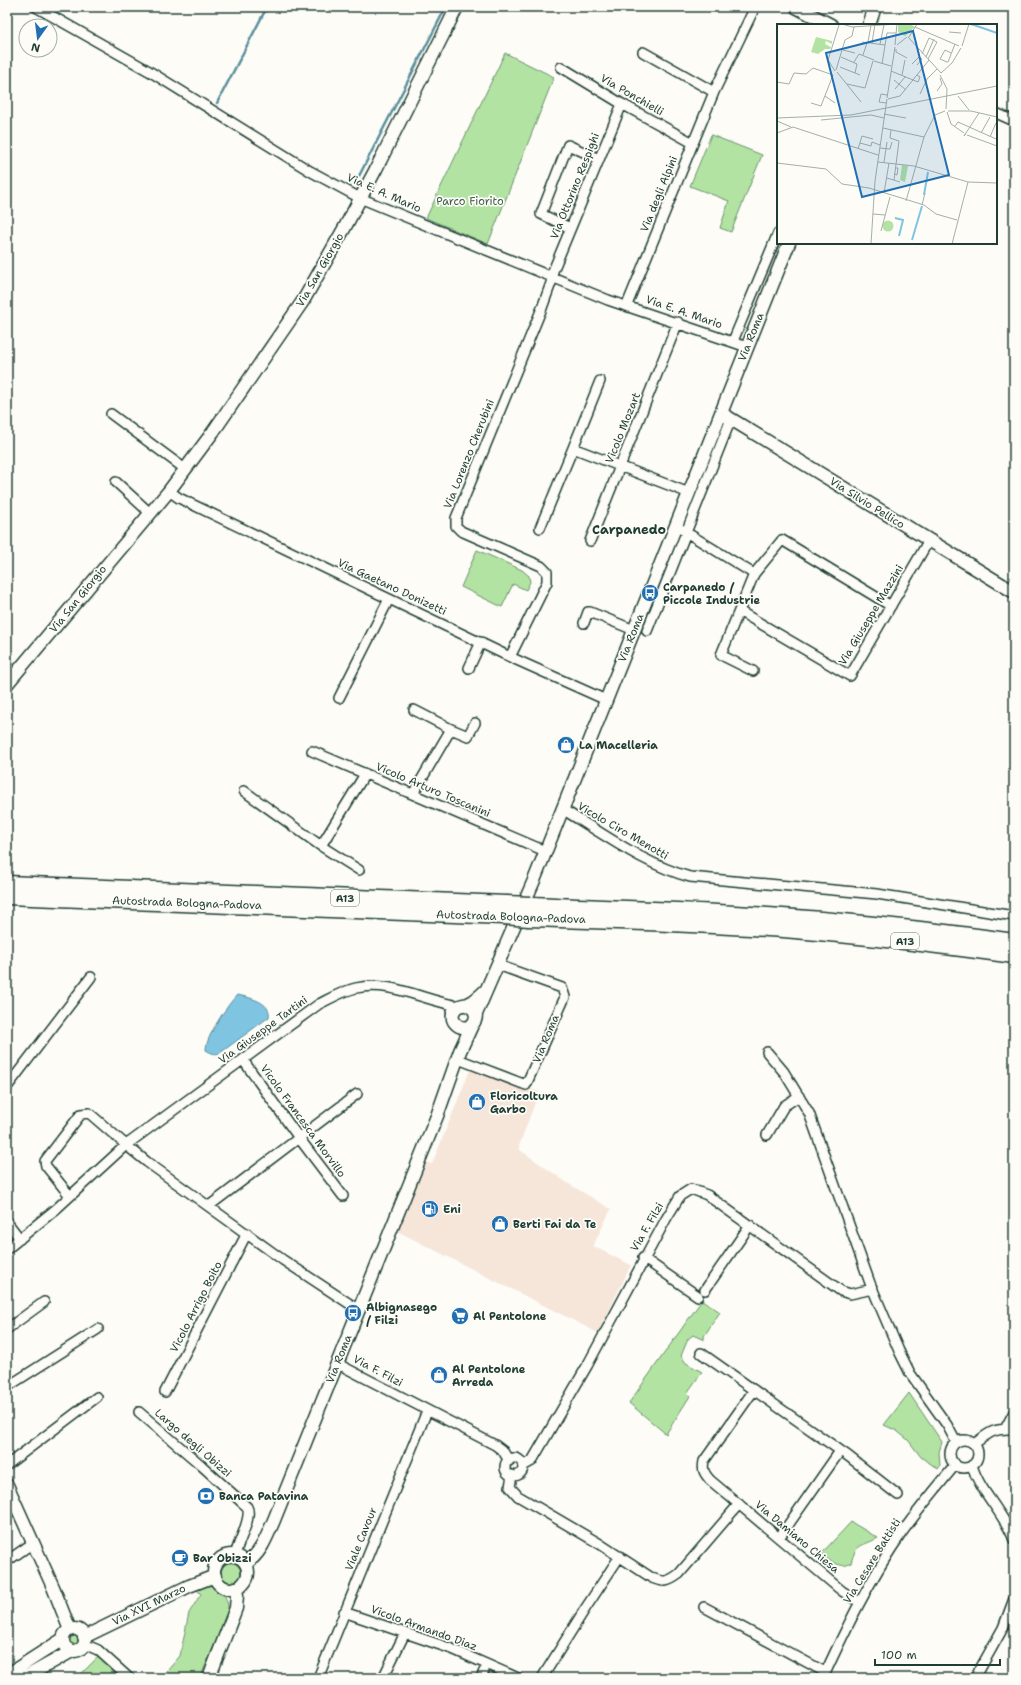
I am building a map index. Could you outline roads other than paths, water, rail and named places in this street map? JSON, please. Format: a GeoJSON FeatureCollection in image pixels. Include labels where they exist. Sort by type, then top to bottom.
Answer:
{"type":"FeatureCollection","features":[{"type":"Feature","properties":{"kind":"highway","name":"Autostrada Bologna-Padova"},"geometry":{"type":"LineString","coordinates":[[7,884],[505,910],[675,923],[795,930],[918,942],[1014,955]]}},
{"type":"Feature","properties":{"kind":"highway","name":"Autostrada Bologna-Padova"},"geometry":{"type":"LineString","coordinates":[[7,896],[186,903],[505,910]]}},
{"type":"Feature","properties":{"kind":"highway","name":"Autostrada Bologna-Padova"},"geometry":{"type":"LineString","coordinates":[[530,912],[734,914],[917,929],[1014,942]]}},
{"type":"Feature","properties":{"kind":"main road","name":"Via San Giorgio"},"geometry":{"type":"LineString","coordinates":[[7,684],[169,491],[246,386],[303,301],[360,198],[457,7]]}},
{"type":"Feature","properties":{"kind":"main road"},"geometry":{"type":"LineString","coordinates":[[796,7],[829,24]]}},
{"type":"Feature","properties":{"kind":"main road"},"geometry":{"type":"LineString","coordinates":[[869,24],[875,7]]}},
{"type":"Feature","properties":{"kind":"main road","name":"Via Roma"},"geometry":{"type":"LineString","coordinates":[[246,1564],[260,1550],[269,1532],[437,1116],[459,1055],[545,851],[634,630],[681,528],[689,493],[726,416],[747,347],[789,244]]}},
{"type":"Feature","properties":{"kind":"main road","name":"Via Silvio Pellico"},"geometry":{"type":"LineString","coordinates":[[726,416],[1014,592]]}},
{"type":"Feature","properties":{"kind":"main road","name":"Via Roma"},"geometry":{"type":"LineString","coordinates":[[462,1005],[479,997],[488,988]]}},
{"type":"Feature","properties":{"kind":"main road"},"geometry":{"type":"LineString","coordinates":[[462,1005],[473,1008],[474,1020],[464,1028],[455,1022],[454,1012],[462,1005]]}},
{"type":"Feature","properties":{"kind":"main road","name":"Via Roma"},"geometry":{"type":"LineString","coordinates":[[455,1022],[459,1031],[459,1055]]}},
{"type":"Feature","properties":{"kind":"main road"},"geometry":{"type":"LineString","coordinates":[[8,1488],[66,1618],[67,1634],[64,1645],[72,1651]]}},
{"type":"Feature","properties":{"kind":"main road"},"geometry":{"type":"LineString","coordinates":[[230,1555],[235,1556],[246,1564],[248,1568],[247,1579],[240,1586],[235,1588],[231,1589],[223,1586],[215,1576],[215,1571],[219,1560],[230,1555]]}},
{"type":"Feature","properties":{"kind":"main road","name":"Via XVI Marzo"},"geometry":{"type":"LineString","coordinates":[[84,1640],[188,1586],[215,1576]]}},
{"type":"Feature","properties":{"kind":"main road"},"geometry":{"type":"LineString","coordinates":[[208,1678],[236,1608],[237,1595],[235,1588]]}},
{"type":"Feature","properties":{"kind":"main road"},"geometry":{"type":"LineString","coordinates":[[7,1675],[67,1634],[78,1631],[84,1640],[78,1650],[72,1651],[24,1678]]}},
{"type":"Feature","properties":{"kind":"street","name":"Via E. A. Mario"},"geometry":{"type":"LineString","coordinates":[[36,7],[149,71],[310,171],[360,198],[552,277],[627,306],[678,322],[747,347]]}},
{"type":"Feature","properties":{"kind":"street","name":"Via degli Alpini"},"geometry":{"type":"LineString","coordinates":[[627,306],[692,143],[754,7]]}},
{"type":"Feature","properties":{"kind":"street"},"geometry":{"type":"LineString","coordinates":[[643,52],[714,92]]}},
{"type":"Feature","properties":{"kind":"street","name":"Via Ponchielli"},"geometry":{"type":"LineString","coordinates":[[561,67],[622,104],[692,143]]}},
{"type":"Feature","properties":{"kind":"street","name":"Via Ottorino Respighi"},"geometry":{"type":"LineString","coordinates":[[552,277],[570,228],[622,104]]}},
{"type":"Feature","properties":{"kind":"street"},"geometry":{"type":"LineString","coordinates":[[997,113],[1014,121]]}},
{"type":"Feature","properties":{"kind":"street"},"geometry":{"type":"LineString","coordinates":[[570,228],[541,214],[568,146],[599,159]]}},
{"type":"Feature","properties":{"kind":"street","name":"Via Roma"},"geometry":{"type":"LineString","coordinates":[[733,341],[777,235]]}},
{"type":"Feature","properties":{"kind":"street","name":"Via Lorenzo Cherubini"},"geometry":{"type":"LineString","coordinates":[[510,657],[547,582],[547,572],[541,566],[460,531],[456,526],[456,518],[542,308],[552,277]]}},
{"type":"Feature","properties":{"kind":"street","name":"Vicolo Mozart"},"geometry":{"type":"LineString","coordinates":[[590,541],[678,322]]}},
{"type":"Feature","properties":{"kind":"street"},"geometry":{"type":"LineString","coordinates":[[540,528],[600,381]]}},
{"type":"Feature","properties":{"kind":"street"},"geometry":{"type":"LineString","coordinates":[[111,414],[185,469]]}},
{"type":"Feature","properties":{"kind":"street","name":"Via Roma"},"geometry":{"type":"LineString","coordinates":[[647,631],[681,528],[726,416]]}},
{"type":"Feature","properties":{"kind":"street"},"geometry":{"type":"LineString","coordinates":[[573,448],[689,493]]}},
{"type":"Feature","properties":{"kind":"street"},"geometry":{"type":"LineString","coordinates":[[116,482],[150,513]]}},
{"type":"Feature","properties":{"kind":"street","name":"Via Gaetano Donizetti"},"geometry":{"type":"LineString","coordinates":[[169,491],[179,498],[510,657],[606,700]]}},
{"type":"Feature","properties":{"kind":"street"},"geometry":{"type":"LineString","coordinates":[[681,528],[754,574]]}},
{"type":"Feature","properties":{"kind":"street"},"geometry":{"type":"LineString","coordinates":[[753,671],[721,655],[754,574],[782,540],[891,606]]}},
{"type":"Feature","properties":{"kind":"street","name":"Via Giuseppe Mazzini"},"geometry":{"type":"LineString","coordinates":[[739,611],[850,676],[929,540]]}},
{"type":"Feature","properties":{"kind":"street"},"geometry":{"type":"LineString","coordinates":[[339,698],[389,599]]}},
{"type":"Feature","properties":{"kind":"street"},"geometry":{"type":"LineString","coordinates":[[584,623],[588,612],[590,612],[634,630]]}},
{"type":"Feature","properties":{"kind":"street"},"geometry":{"type":"LineString","coordinates":[[469,668],[481,642]]}},
{"type":"Feature","properties":{"kind":"street"},"geometry":{"type":"LineString","coordinates":[[414,710],[468,736],[475,723]]}},
{"type":"Feature","properties":{"kind":"street"},"geometry":{"type":"LineString","coordinates":[[413,794],[451,729]]}},
{"type":"Feature","properties":{"kind":"street","name":"Vicolo Arturo Toscanini"},"geometry":{"type":"LineString","coordinates":[[312,751],[545,851]]}},
{"type":"Feature","properties":{"kind":"street"},"geometry":{"type":"LineString","coordinates":[[321,846],[364,774]]}},
{"type":"Feature","properties":{"kind":"street"},"geometry":{"type":"LineString","coordinates":[[244,791],[321,846],[359,870]]}},
{"type":"Feature","properties":{"kind":"street","name":"Vicolo Ciro Menotti"},"geometry":{"type":"LineString","coordinates":[[562,809],[645,860],[671,872],[690,877],[876,894],[1014,916]]}},
{"type":"Feature","properties":{"kind":"street","name":"Via Roma"},"geometry":{"type":"LineString","coordinates":[[459,1055],[526,1085],[565,997],[562,988],[498,965]]}},
{"type":"Feature","properties":{"kind":"street"},"geometry":{"type":"LineString","coordinates":[[7,1087],[91,977]]}},
{"type":"Feature","properties":{"kind":"street","name":"Via Giuseppe Tartini"},"geometry":{"type":"LineString","coordinates":[[7,1249],[126,1146],[317,1005],[338,994],[355,988],[369,986],[393,988],[433,1001],[462,1005]]}},
{"type":"Feature","properties":{"kind":"street","name":"Via Giuseppe Tartini"},"geometry":{"type":"LineString","coordinates":[[433,1001],[448,1012],[455,1022]]}},
{"type":"Feature","properties":{"kind":"street"},"geometry":{"type":"LineString","coordinates":[[767,1052],[784,1072],[799,1096],[816,1129],[873,1289],[910,1373],[947,1426],[956,1442]]}},
{"type":"Feature","properties":{"kind":"street","name":"Vicolo Francesca Morvillo"},"geometry":{"type":"LineString","coordinates":[[243,1060],[343,1196]]}},
{"type":"Feature","properties":{"kind":"street"},"geometry":{"type":"LineString","coordinates":[[210,1206],[357,1094]]}},
{"type":"Feature","properties":{"kind":"street"},"geometry":{"type":"LineString","coordinates":[[767,1135],[784,1106],[799,1096]]}},
{"type":"Feature","properties":{"kind":"street"},"geometry":{"type":"LineString","coordinates":[[70,1196],[46,1166],[45,1162],[81,1114],[89,1113],[126,1146],[280,1257],[359,1310]]}},
{"type":"Feature","properties":{"kind":"street","name":"Via F. Filzi"},"geometry":{"type":"LineString","coordinates":[[523,1466],[532,1461],[586,1366],[643,1258],[680,1196],[691,1189],[707,1195],[841,1291],[850,1294],[873,1289]]}},
{"type":"Feature","properties":{"kind":"street"},"geometry":{"type":"LineString","coordinates":[[222,1215],[223,1196]]}},
{"type":"Feature","properties":{"kind":"street"},"geometry":{"type":"LineString","coordinates":[[7,1222],[20,1239]]}},
{"type":"Feature","properties":{"kind":"street"},"geometry":{"type":"LineString","coordinates":[[643,1258],[701,1293],[750,1225]]}},
{"type":"Feature","properties":{"kind":"street","name":"Vicolo Arrigo Boito"},"geometry":{"type":"LineString","coordinates":[[166,1392],[247,1233]]}},
{"type":"Feature","properties":{"kind":"street"},"geometry":{"type":"LineString","coordinates":[[7,1329],[44,1302]]}},
{"type":"Feature","properties":{"kind":"street"},"geometry":{"type":"LineString","coordinates":[[7,1388],[98,1329]]}},
{"type":"Feature","properties":{"kind":"street"},"geometry":{"type":"LineString","coordinates":[[701,1352],[840,1451],[898,1495]]}},
{"type":"Feature","properties":{"kind":"street","name":"Via F. Filzi"},"geometry":{"type":"LineString","coordinates":[[338,1364],[494,1445],[503,1451],[509,1461]]}},
{"type":"Feature","properties":{"kind":"street","name":"Via Damiano Chiesa"},"geometry":{"type":"LineString","coordinates":[[754,1390],[704,1461],[702,1468],[710,1480],[842,1591],[859,1602]]}},
{"type":"Feature","properties":{"kind":"street"},"geometry":{"type":"LineString","coordinates":[[7,1465],[97,1397]]}},
{"type":"Feature","properties":{"kind":"street","name":"Viale Cavour"},"geometry":{"type":"LineString","coordinates":[[318,1678],[427,1410]]}},
{"type":"Feature","properties":{"kind":"street","name":"Largo degli Obizzi"},"geometry":{"type":"LineString","coordinates":[[138,1412],[201,1465],[247,1507],[249,1517],[239,1541],[235,1556]]}},
{"type":"Feature","properties":{"kind":"street"},"geometry":{"type":"LineString","coordinates":[[974,1444],[991,1431],[1009,1429],[1014,1412]]}},
{"type":"Feature","properties":{"kind":"street"},"geometry":{"type":"LineString","coordinates":[[959,1440],[967,1440],[974,1444],[977,1448],[978,1458],[972,1465],[965,1468],[957,1466],[953,1463],[950,1454],[952,1446],[956,1442],[959,1440]]}},
{"type":"Feature","properties":{"kind":"street"},"geometry":{"type":"LineString","coordinates":[[779,1538],[840,1451]]}},
{"type":"Feature","properties":{"kind":"street"},"geometry":{"type":"LineString","coordinates":[[516,1459],[521,1461],[523,1466],[520,1473],[512,1476],[508,1473],[506,1468],[509,1461],[516,1459]]}},
{"type":"Feature","properties":{"kind":"street"},"geometry":{"type":"LineString","coordinates":[[972,1465],[976,1475],[1006,1522],[1014,1540]]}},
{"type":"Feature","properties":{"kind":"street","name":"Via Cesare Battisti"},"geometry":{"type":"LineString","coordinates":[[824,1675],[859,1602],[901,1534],[952,1469],[957,1466]]}},
{"type":"Feature","properties":{"kind":"street","name":"Via Damiano Chiesa"},"geometry":{"type":"LineString","coordinates":[[512,1476],[510,1487],[518,1496],[620,1556],[652,1578],[661,1582],[670,1581],[679,1574],[739,1504]]}},
{"type":"Feature","properties":{"kind":"street"},"geometry":{"type":"LineString","coordinates":[[7,1561],[33,1543]]}},
{"type":"Feature","properties":{"kind":"street"},"geometry":{"type":"LineString","coordinates":[[542,1678],[620,1556]]}},
{"type":"Feature","properties":{"kind":"street"},"geometry":{"type":"LineString","coordinates":[[975,1678],[1003,1628],[1014,1600]]}},
{"type":"Feature","properties":{"kind":"street"},"geometry":{"type":"LineString","coordinates":[[704,1607],[824,1675]]}},
{"type":"Feature","properties":{"kind":"street","name":"Vicolo Armando Diaz"},"geometry":{"type":"LineString","coordinates":[[344,1612],[452,1648],[518,1678]]}},
{"type":"Feature","properties":{"kind":"street"},"geometry":{"type":"LineString","coordinates":[[383,1678],[404,1633]]}},
{"type":"Feature","properties":{"kind":"street"},"geometry":{"type":"LineString","coordinates":[[84,1640],[98,1650],[129,1678]]}},
{"type":"Feature","properties":{"kind":"water"},"geometry":{"type":"Polygon","coordinates":[[[237,995],[253,999],[263,1004],[269,1012],[269,1017],[220,1053],[215,1054],[206,1050],[213,1030],[223,1013],[237,995]]]}},
{"type":"Feature","properties":{"kind":"waterway"},"geometry":{"type":"LineString","coordinates":[[217,103],[267,7]]}},
{"type":"Feature","properties":{"kind":"waterway"},"geometry":{"type":"LineString","coordinates":[[359,176],[446,7]]}},
{"type":"Feature","properties":{"kind":"place","name":"Carpanedo / Piccole Industrie"},"geometry":{"type":"Point","coordinates":[650,593]}},
{"type":"Feature","properties":{"kind":"place","name":"La Macelleria"},"geometry":{"type":"Point","coordinates":[566,745]}},
{"type":"Feature","properties":{"kind":"place","name":"Floricoltura Garbo"},"geometry":{"type":"Point","coordinates":[477,1102]}},
{"type":"Feature","properties":{"kind":"place","name":"Eni"},"geometry":{"type":"Point","coordinates":[430,1209]}},
{"type":"Feature","properties":{"kind":"place","name":"Berti Fai da Te"},"geometry":{"type":"Point","coordinates":[500,1224]}},
{"type":"Feature","properties":{"kind":"place","name":"Albignasego / Filzi"},"geometry":{"type":"Point","coordinates":[353,1313]}},
{"type":"Feature","properties":{"kind":"place","name":"Al Pentolone"},"geometry":{"type":"Point","coordinates":[460,1316]}},
{"type":"Feature","properties":{"kind":"place","name":"Al Pentolone Arreda"},"geometry":{"type":"Point","coordinates":[439,1375]}},
{"type":"Feature","properties":{"kind":"place","name":"Banca Patavina"},"geometry":{"type":"Point","coordinates":[206,1496]}},
{"type":"Feature","properties":{"kind":"place","name":"Bar Obizzi"},"geometry":{"type":"Point","coordinates":[180,1558]}},
{"type":"Feature","properties":{"kind":"district","name":"Carpanedo"},"geometry":{"type":"Point","coordinates":[629,529]}},
{"type":"Feature","properties":{"kind":"park label","name":"Parco Fiorito"},"geometry":{"type":"Point","coordinates":[470,201]}}]}
